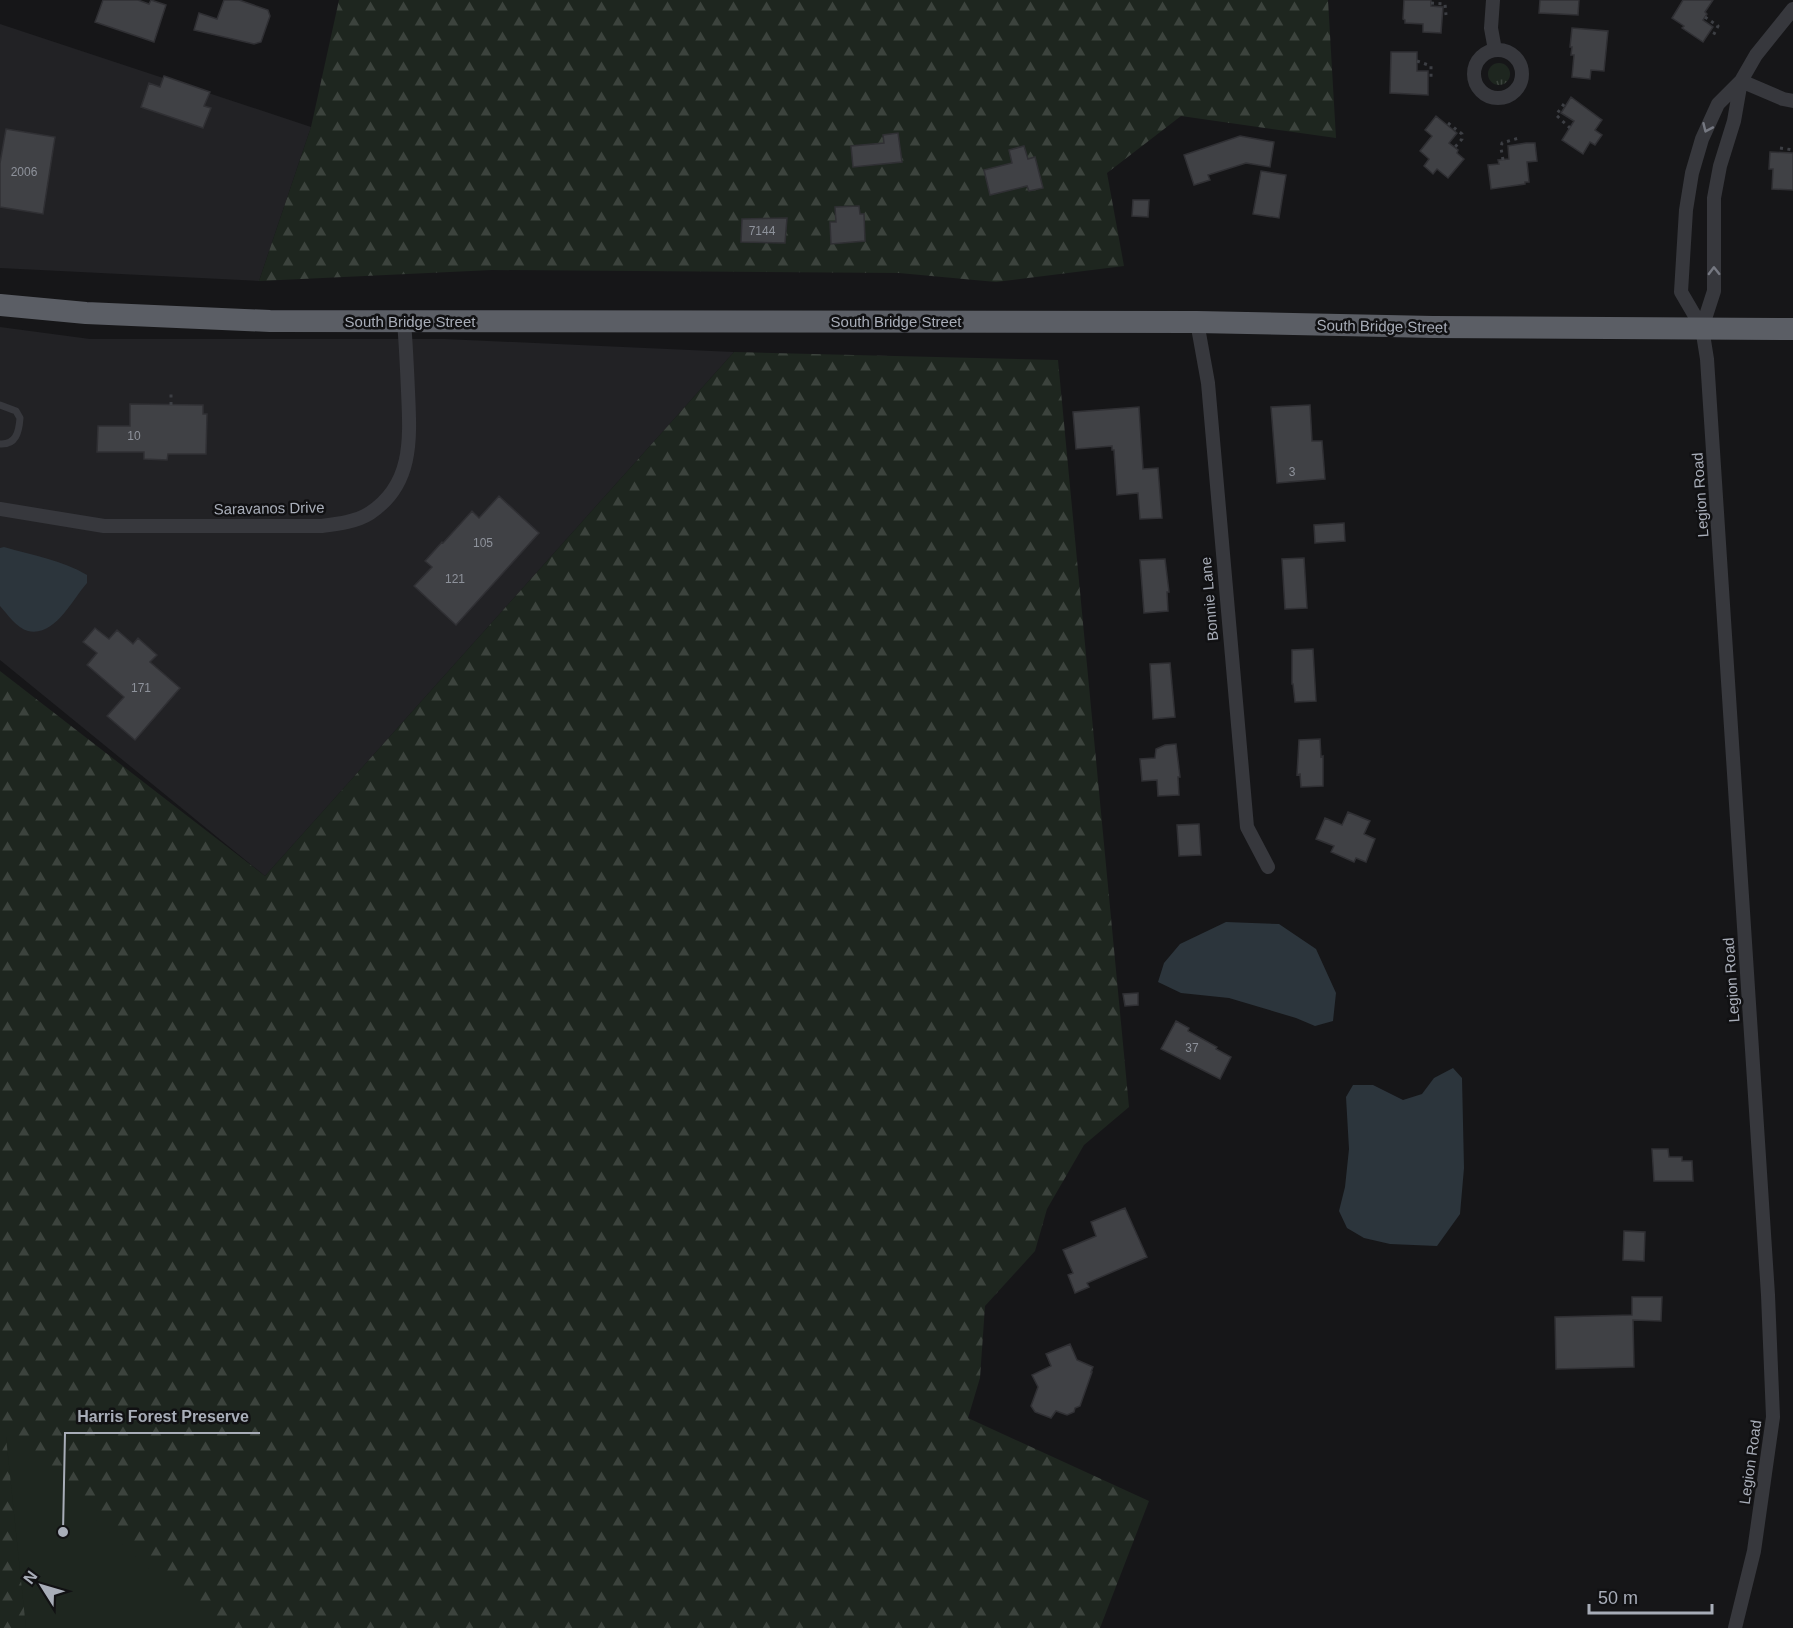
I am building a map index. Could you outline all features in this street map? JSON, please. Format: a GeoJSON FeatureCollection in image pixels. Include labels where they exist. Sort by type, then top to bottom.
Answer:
{"type":"FeatureCollection","features":[{"type":"Feature","properties":{"kind":"highway","name":"South Bridge Street"},"geometry":{"type":"LineString","coordinates":[[0,305],[86,313],[194,318],[405,322],[1197,322],[1433,327],[1793,329]]}},
{"type":"Feature","properties":{"kind":"street"},"geometry":{"type":"LineString","coordinates":[[1493,0],[1491,28],[1495,50]]}},
{"type":"Feature","properties":{"kind":"street"},"geometry":{"type":"LineString","coordinates":[[1702,328],[1681,292],[1686,210],[1692,173],[1702,139],[1718,104],[1741,81],[1755,55],[1793,9]]}},
{"type":"Feature","properties":{"kind":"street"},"geometry":{"type":"LineString","coordinates":[[1741,81],[1793,101]]}},
{"type":"Feature","properties":{"kind":"street"},"geometry":{"type":"LineString","coordinates":[[1702,328],[1714,291],[1713,226],[1718,177],[1734,121],[1741,81]]}},
{"type":"Feature","properties":{"kind":"street","name":"Saravanos Drive"},"geometry":{"type":"LineString","coordinates":[[0,509],[104,526],[321,526],[355,520],[369,514],[393,492],[405,464],[410,440],[405,322]]}},
{"type":"Feature","properties":{"kind":"street","name":"Bonnie Lane"},"geometry":{"type":"LineString","coordinates":[[1197,322],[1208,383],[1247,827],[1268,867]]}},
{"type":"Feature","properties":{"kind":"street","name":"Legion Road"},"geometry":{"type":"LineString","coordinates":[[1702,328],[1707,359],[1768,1296],[1773,1417],[1754,1551],[1735,1628]]}},
{"type":"Feature","properties":{"kind":"lane"},"geometry":{"type":"LineString","coordinates":[[0,405],[16,411],[20,418],[16,438],[9,444],[0,444]]}},
{"type":"Feature","properties":{"kind":"path"},"geometry":{"type":"LineString","coordinates":[[1431,3],[1445,4],[1446,15]]}},
{"type":"Feature","properties":{"kind":"path"},"geometry":{"type":"LineString","coordinates":[[1705,17],[1718,26],[1713,36]]}},
{"type":"Feature","properties":{"kind":"path"},"geometry":{"type":"LineString","coordinates":[[1417,61],[1431,66],[1431,81]]}},
{"type":"Feature","properties":{"kind":"path"},"geometry":{"type":"LineString","coordinates":[[1564,104],[1556,115],[1570,128]]}},
{"type":"Feature","properties":{"kind":"path"},"geometry":{"type":"LineString","coordinates":[[1448,123],[1462,134],[1462,139],[1455,147]]}},
{"type":"Feature","properties":{"kind":"path"},"geometry":{"type":"LineString","coordinates":[[1503,160],[1500,148],[1502,143],[1519,138]]}},
{"type":"Feature","properties":{"kind":"path"},"geometry":{"type":"LineString","coordinates":[[1780,148],[1793,150]]}},
{"type":"Feature","properties":{"kind":"path"},"geometry":{"type":"LineString","coordinates":[[171,390],[171,405]]}},
{"type":"Feature","properties":{"kind":"shaded area"},"geometry":{"type":"Polygon","coordinates":[[[0,24],[311,127],[259,281],[0,268],[0,24]]]}},
{"type":"Feature","properties":{"kind":"shaded area"},"geometry":{"type":"Polygon","coordinates":[[[0,327],[90,339],[445,339],[734,352],[265,876],[0,660],[0,327]]]}},
{"type":"Feature","properties":{"kind":"shaded area"},"geometry":{"type":"Polygon","coordinates":[[[4,547],[57,562],[87,575],[87,583],[55,623],[38,631],[28,631],[12,620],[0,606],[0,548],[4,547]]]}},
{"type":"Feature","properties":{"kind":"shaded area"},"geometry":{"type":"Polygon","coordinates":[[[1226,922],[1279,924],[1316,949],[1336,993],[1333,1021],[1315,1026],[1229,998],[1181,993],[1158,982],[1164,963],[1180,944],[1226,922]]]}},
{"type":"Feature","properties":{"kind":"shaded area"},"geometry":{"type":"Polygon","coordinates":[[[1453,1068],[1462,1078],[1464,1168],[1460,1214],[1437,1246],[1390,1244],[1364,1238],[1347,1228],[1339,1211],[1345,1187],[1349,1149],[1346,1097],[1353,1085],[1373,1085],[1403,1100],[1422,1094],[1434,1078],[1453,1068]]]}},
{"type":"Feature","properties":{"kind":"green space"},"geometry":{"type":"Polygon","coordinates":[[[339,0],[1328,0],[1336,138],[1181,116],[1107,173],[1124,266],[996,282],[899,273],[492,270],[259,281],[311,127],[339,0]]]}},
{"type":"Feature","properties":{"kind":"green space"},"geometry":{"type":"Polygon","coordinates":[[[1495,63],[1503,63],[1510,70],[1510,78],[1503,85],[1495,85],[1488,78],[1488,70],[1495,63]]]}},
{"type":"Feature","properties":{"kind":"green space"},"geometry":{"type":"Polygon","coordinates":[[[734,352],[1058,360],[1129,1107],[1084,1145],[1047,1209],[1035,1251],[985,1306],[980,1378],[968,1418],[1149,1501],[1100,1628],[0,1628],[0,671],[265,876],[734,352]]]}},
{"type":"Feature","properties":{"kind":"green space"},"geometry":{"type":"Polygon","coordinates":[[[6,1437],[213,1628],[26,1628],[6,1437]]]}},
{"type":"Feature","properties":{"kind":"building"},"geometry":{"type":"Polygon","coordinates":[[[103,0],[138,0],[149,4],[151,0],[166,5],[154,42],[95,22],[103,0]]]}},
{"type":"Feature","properties":{"kind":"building"},"geometry":{"type":"Polygon","coordinates":[[[224,0],[239,0],[268,10],[270,16],[261,42],[254,44],[194,30],[199,13],[217,19],[224,0]]]}},
{"type":"Feature","properties":{"kind":"building"},"geometry":{"type":"Polygon","coordinates":[[[1404,0],[1431,0],[1431,6],[1443,7],[1441,33],[1423,32],[1423,24],[1405,23],[1403,19],[1404,0]]]}},
{"type":"Feature","properties":{"kind":"building"},"geometry":{"type":"Polygon","coordinates":[[[1540,0],[1579,0],[1578,15],[1539,13],[1540,0]]]}},
{"type":"Feature","properties":{"kind":"building"},"geometry":{"type":"Polygon","coordinates":[[[1683,0],[1713,0],[1703,20],[1713,27],[1703,42],[1672,18],[1683,0]]]}},
{"type":"Feature","properties":{"kind":"building"},"geometry":{"type":"Polygon","coordinates":[[[1572,28],[1608,31],[1604,71],[1591,70],[1590,79],[1572,77],[1574,55],[1571,55],[1572,47],[1570,47],[1572,28]]]}},
{"type":"Feature","properties":{"kind":"building"},"geometry":{"type":"Polygon","coordinates":[[[1391,52],[1417,52],[1417,71],[1428,71],[1428,95],[1390,93],[1391,52]]]}},
{"type":"Feature","properties":{"kind":"building"},"geometry":{"type":"Polygon","coordinates":[[[164,76],[210,92],[204,106],[211,108],[203,128],[141,107],[149,83],[160,87],[164,76]]]}},
{"type":"Feature","properties":{"kind":"building"},"geometry":{"type":"Polygon","coordinates":[[[1571,97],[1602,120],[1595,130],[1602,135],[1595,145],[1590,142],[1583,154],[1562,140],[1574,121],[1561,113],[1571,97]]]}},
{"type":"Feature","properties":{"kind":"building"},"geometry":{"type":"Polygon","coordinates":[[[1436,116],[1457,133],[1449,143],[1464,159],[1448,178],[1437,169],[1433,174],[1424,166],[1429,159],[1420,151],[1432,136],[1425,130],[1436,116]]]}},
{"type":"Feature","properties":{"kind":"building"},"geometry":{"type":"Polygon","coordinates":[[[6,129],[55,137],[43,214],[0,207],[0,163],[6,129]]]}},
{"type":"Feature","properties":{"kind":"building"},"geometry":{"type":"Polygon","coordinates":[[[898,133],[902,162],[853,167],[851,146],[884,143],[883,135],[898,133]]]}},
{"type":"Feature","properties":{"kind":"building"},"geometry":{"type":"Polygon","coordinates":[[[1240,136],[1274,142],[1270,167],[1246,163],[1208,175],[1210,180],[1194,185],[1184,155],[1240,136]]]}},
{"type":"Feature","properties":{"kind":"building"},"geometry":{"type":"Polygon","coordinates":[[[1535,143],[1537,161],[1527,162],[1529,182],[1491,189],[1488,165],[1499,164],[1498,160],[1509,159],[1508,146],[1535,143]]]}},
{"type":"Feature","properties":{"kind":"building"},"geometry":{"type":"Polygon","coordinates":[[[1024,146],[1028,159],[1035,157],[1043,188],[1029,191],[1027,186],[990,195],[984,170],[1012,163],[1009,150],[1024,146]]]}},
{"type":"Feature","properties":{"kind":"building"},"geometry":{"type":"Polygon","coordinates":[[[1770,152],[1793,153],[1793,190],[1772,189],[1773,169],[1769,169],[1770,152]]]}},
{"type":"Feature","properties":{"kind":"building"},"geometry":{"type":"Polygon","coordinates":[[[1261,171],[1286,175],[1279,218],[1253,214],[1261,171]]]}},
{"type":"Feature","properties":{"kind":"building"},"geometry":{"type":"Polygon","coordinates":[[[1133,200],[1149,200],[1148,217],[1132,216],[1133,200]]]}},
{"type":"Feature","properties":{"kind":"building"},"geometry":{"type":"Polygon","coordinates":[[[859,206],[860,214],[864,214],[865,241],[831,244],[830,222],[836,222],[835,207],[859,206]]]}},
{"type":"Feature","properties":{"kind":"building"},"geometry":{"type":"Polygon","coordinates":[[[787,218],[785,243],[741,242],[742,219],[787,218]]]}},
{"type":"Feature","properties":{"kind":"building"},"geometry":{"type":"Polygon","coordinates":[[[130,404],[203,405],[203,414],[207,414],[206,454],[168,454],[167,460],[144,459],[144,452],[97,452],[98,426],[130,426],[130,404]]]}},
{"type":"Feature","properties":{"kind":"building"},"geometry":{"type":"Polygon","coordinates":[[[1310,405],[1312,441],[1322,441],[1325,479],[1277,483],[1271,407],[1310,405]]]}},
{"type":"Feature","properties":{"kind":"building"},"geometry":{"type":"Polygon","coordinates":[[[1139,407],[1143,469],[1158,468],[1162,518],[1140,519],[1138,493],[1117,495],[1112,446],[1076,449],[1073,412],[1139,407]]]}},
{"type":"Feature","properties":{"kind":"building"},"geometry":{"type":"Polygon","coordinates":[[[499,496],[539,533],[456,625],[414,586],[432,567],[425,561],[442,542],[472,511],[479,518],[499,496]]]}},
{"type":"Feature","properties":{"kind":"building"},"geometry":{"type":"Polygon","coordinates":[[[1344,523],[1345,541],[1315,543],[1314,525],[1344,523]]]}},
{"type":"Feature","properties":{"kind":"building"},"geometry":{"type":"Polygon","coordinates":[[[1304,558],[1307,608],[1285,609],[1282,559],[1304,558]]]}},
{"type":"Feature","properties":{"kind":"building"},"geometry":{"type":"Polygon","coordinates":[[[1165,559],[1169,592],[1167,592],[1168,611],[1144,613],[1140,560],[1165,559]]]}},
{"type":"Feature","properties":{"kind":"building"},"geometry":{"type":"Polygon","coordinates":[[[95,628],[109,639],[117,630],[133,644],[138,638],[157,655],[150,662],[180,688],[135,740],[107,716],[124,697],[87,665],[97,653],[83,642],[95,628]]]}},
{"type":"Feature","properties":{"kind":"building"},"geometry":{"type":"Polygon","coordinates":[[[1313,649],[1316,701],[1295,702],[1292,684],[1292,650],[1313,649]]]}},
{"type":"Feature","properties":{"kind":"building"},"geometry":{"type":"Polygon","coordinates":[[[1170,663],[1175,717],[1153,719],[1150,664],[1170,663]]]}},
{"type":"Feature","properties":{"kind":"building"},"geometry":{"type":"Polygon","coordinates":[[[1320,739],[1321,757],[1323,756],[1323,786],[1301,787],[1300,774],[1297,775],[1299,740],[1320,739]]]}},
{"type":"Feature","properties":{"kind":"building"},"geometry":{"type":"Polygon","coordinates":[[[1176,744],[1180,777],[1178,777],[1179,795],[1158,796],[1157,780],[1142,781],[1140,759],[1155,758],[1156,749],[1176,744]]]}},
{"type":"Feature","properties":{"kind":"building"},"geometry":{"type":"Polygon","coordinates":[[[1348,812],[1370,821],[1364,834],[1375,839],[1366,862],[1356,858],[1354,862],[1331,852],[1334,846],[1316,839],[1325,818],[1342,825],[1348,812]]]}},
{"type":"Feature","properties":{"kind":"building"},"geometry":{"type":"Polygon","coordinates":[[[1199,824],[1201,855],[1179,856],[1177,825],[1199,824]]]}},
{"type":"Feature","properties":{"kind":"building"},"geometry":{"type":"Polygon","coordinates":[[[1138,993],[1138,1005],[1125,1006],[1123,994],[1138,993]]]}},
{"type":"Feature","properties":{"kind":"building"},"geometry":{"type":"Polygon","coordinates":[[[1176,1021],[1231,1057],[1220,1079],[1161,1049],[1176,1021]]]}},
{"type":"Feature","properties":{"kind":"building"},"geometry":{"type":"Polygon","coordinates":[[[1652,1149],[1668,1149],[1669,1157],[1682,1157],[1682,1161],[1692,1161],[1693,1181],[1654,1181],[1652,1149]]]}},
{"type":"Feature","properties":{"kind":"building"},"geometry":{"type":"Polygon","coordinates":[[[1125,1208],[1147,1257],[1087,1283],[1089,1287],[1075,1293],[1068,1275],[1073,1273],[1063,1250],[1096,1236],[1091,1222],[1125,1208]]]}},
{"type":"Feature","properties":{"kind":"building"},"geometry":{"type":"Polygon","coordinates":[[[1624,1231],[1645,1232],[1644,1261],[1623,1260],[1624,1231]]]}},
{"type":"Feature","properties":{"kind":"building"},"geometry":{"type":"Polygon","coordinates":[[[1632,1297],[1662,1297],[1661,1321],[1633,1320],[1634,1367],[1556,1369],[1555,1317],[1632,1315],[1632,1297]]]}},
{"type":"Feature","properties":{"kind":"building"},"geometry":{"type":"Polygon","coordinates":[[[1070,1344],[1077,1360],[1093,1367],[1080,1406],[1067,1415],[1056,1411],[1051,1418],[1035,1412],[1031,1406],[1038,1387],[1032,1375],[1051,1366],[1046,1354],[1070,1344]]]}},
{"type":"Feature","properties":{"kind":"place","name":"Harris Forest Preserve"},"geometry":{"type":"Point","coordinates":[63,1532]}}]}
